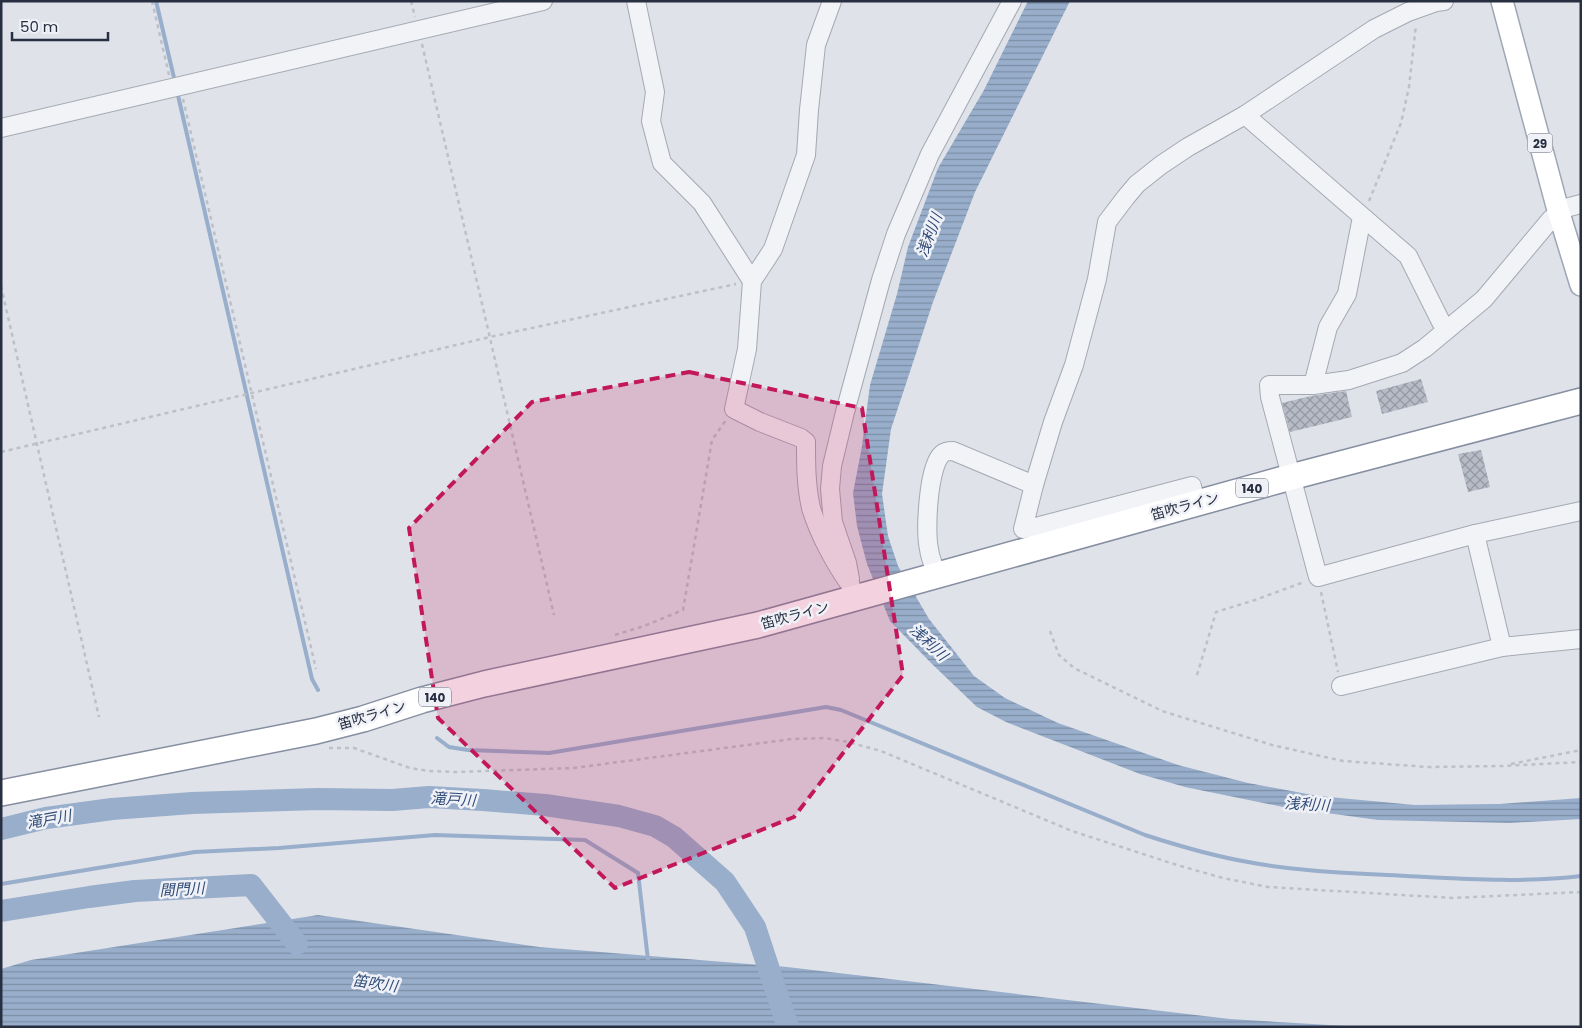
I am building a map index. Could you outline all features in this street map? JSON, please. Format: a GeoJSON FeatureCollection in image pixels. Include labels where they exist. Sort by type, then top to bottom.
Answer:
{"type":"FeatureCollection","features":[{"type":"Feature","properties":{"kind":"highway","name":"笛吹ライン"},"geometry":{"type":"LineString","coordinates":[[1,793],[316,730],[363,719],[422,700],[484,684],[758,625],[858,593],[931,577],[1291,477],[1581,401]]}},
{"type":"Feature","properties":{"kind":"main road","name":"29"},"geometry":{"type":"LineString","coordinates":[[1502,1],[1559,212],[1581,285]]}},
{"type":"Feature","properties":{"kind":"street"},"geometry":{"type":"LineString","coordinates":[[1,128],[544,1]]}},
{"type":"Feature","properties":{"kind":"street"},"geometry":{"type":"LineString","coordinates":[[636,1],[655,92],[651,121],[662,163],[702,203],[752,281]]}},
{"type":"Feature","properties":{"kind":"street"},"geometry":{"type":"LineString","coordinates":[[832,1],[816,45],[806,155],[773,249],[752,281],[747,349],[734,409],[760,422],[801,438],[806,442],[807,481],[812,508],[834,562],[858,593]]}},
{"type":"Feature","properties":{"kind":"street"},"geometry":{"type":"LineString","coordinates":[[992,37],[1002,1]]}},
{"type":"Feature","properties":{"kind":"street"},"geometry":{"type":"LineString","coordinates":[[858,593],[833,522],[830,490],[832,466],[844,412],[896,234],[930,154],[1012,1]]}},
{"type":"Feature","properties":{"kind":"street"},"geometry":{"type":"LineString","coordinates":[[1196,503],[1192,486],[1023,529],[1034,485],[1053,422],[1074,365],[1098,279],[1107,222],[1137,184],[1188,147],[1246,115],[1374,29],[1418,9],[1444,1]]}},
{"type":"Feature","properties":{"kind":"street"},"geometry":{"type":"LineString","coordinates":[[1246,115],[1408,256],[1441,322],[1448,329]]}},
{"type":"Feature","properties":{"kind":"street"},"geometry":{"type":"LineString","coordinates":[[1581,204],[1559,212],[1484,299],[1425,348],[1402,363],[1349,380],[1313,385],[1269,386],[1270,398],[1318,577],[1475,534],[1581,511]]}},
{"type":"Feature","properties":{"kind":"street"},"geometry":{"type":"LineString","coordinates":[[1313,385],[1328,327],[1346,294],[1362,217]]}},
{"type":"Feature","properties":{"kind":"street"},"geometry":{"type":"LineString","coordinates":[[931,577],[928,548],[928,506],[935,466],[941,454],[953,451],[1034,485]]}},
{"type":"Feature","properties":{"kind":"street"},"geometry":{"type":"LineString","coordinates":[[1475,534],[1502,647]]}},
{"type":"Feature","properties":{"kind":"street"},"geometry":{"type":"LineString","coordinates":[[1341,686],[1502,647],[1581,639]]}},
{"type":"Feature","properties":{"kind":"path"},"geometry":{"type":"LineString","coordinates":[[152,1],[176,87],[316,669]]}},
{"type":"Feature","properties":{"kind":"path"},"geometry":{"type":"LineString","coordinates":[[1362,217],[1402,123],[1409,87],[1418,9]]}},
{"type":"Feature","properties":{"kind":"path"},"geometry":{"type":"LineString","coordinates":[[419,30],[554,615]]}},
{"type":"Feature","properties":{"kind":"path"},"geometry":{"type":"LineString","coordinates":[[1,452],[490,337],[752,281]]}},
{"type":"Feature","properties":{"kind":"path"},"geometry":{"type":"LineString","coordinates":[[1,286],[98,717]]}},
{"type":"Feature","properties":{"kind":"path"},"geometry":{"type":"LineString","coordinates":[[615,635],[644,626],[683,610],[712,440],[734,409]]}},
{"type":"Feature","properties":{"kind":"path"},"geometry":{"type":"LineString","coordinates":[[1197,675],[1216,612],[1318,577],[1341,686]]}},
{"type":"Feature","properties":{"kind":"path"},"geometry":{"type":"LineString","coordinates":[[1050,631],[1059,655],[1074,668],[1162,711],[1272,745],[1343,761],[1428,767],[1581,762]]}},
{"type":"Feature","properties":{"kind":"path"},"geometry":{"type":"LineString","coordinates":[[324,748],[354,748],[410,768],[456,772],[574,768],[792,739],[825,738],[881,751],[1072,831],[1223,878],[1268,887],[1453,898],[1581,892]]}},
{"type":"Feature","properties":{"kind":"path"},"geometry":{"type":"LineString","coordinates":[[1501,766],[1581,750]]}},
{"type":"Feature","properties":{"kind":"highlighted area"},"geometry":{"type":"Polygon","coordinates":[[[689,372],[862,408],[903,675],[794,817],[615,888],[438,718],[409,528],[532,402],[689,372]]]}},
{"type":"Feature","properties":{"kind":"water","name":"浅利川"},"geometry":{"type":"Polygon","coordinates":[[[1028,1],[1070,1],[975,192],[933,302],[891,429],[882,494],[888,536],[898,566],[929,619],[974,676],[1005,698],[1058,723],[1178,765],[1248,783],[1318,796],[1415,805],[1500,804],[1581,798],[1581,819],[1510,823],[1378,820],[1283,807],[1185,787],[1140,774],[1006,722],[977,707],[890,621],[867,564],[857,526],[853,493],[862,446],[870,385],[897,294],[908,247],[938,168],[984,90],[1028,1]]]}},
{"type":"Feature","properties":{"kind":"water","name":"笛吹川"},"geometry":{"type":"Polygon","coordinates":[[[318,915],[539,947],[787,967],[1230,1019],[1362,1027],[1,1027],[1,969],[31,960],[318,915]]]}},
{"type":"Feature","properties":{"kind":"building"},"geometry":{"type":"Polygon","coordinates":[[[1421,379],[1428,402],[1382,414],[1376,391],[1421,379]]]}},
{"type":"Feature","properties":{"kind":"building"},"geometry":{"type":"Polygon","coordinates":[[[1346,391],[1352,417],[1290,432],[1282,403],[1311,396],[1346,391]]]}},
{"type":"Feature","properties":{"kind":"building"},"geometry":{"type":"Polygon","coordinates":[[[1481,450],[1490,487],[1468,492],[1458,454],[1481,450]]]}},
{"type":"Feature","properties":{"kind":"waterway"},"geometry":{"type":"LineString","coordinates":[[156,1],[175,82]]}},
{"type":"Feature","properties":{"kind":"waterway"},"geometry":{"type":"LineString","coordinates":[[177,91],[312,679],[318,690]]}},
{"type":"Feature","properties":{"kind":"waterway"},"geometry":{"type":"LineString","coordinates":[[437,738],[449,747],[468,750],[549,753],[826,707],[841,710],[1145,835],[1222,857],[1287,868],[1347,873],[1494,880],[1581,876]]}},
{"type":"Feature","properties":{"kind":"waterway","name":"滝戸川"},"geometry":{"type":"LineString","coordinates":[[1,829],[46,818],[112,809],[192,803],[318,799],[392,800],[429,797],[483,800],[545,805],[619,816],[655,826],[674,837],[725,882],[755,927],[788,1027]]}},
{"type":"Feature","properties":{"kind":"waterway"},"geometry":{"type":"LineString","coordinates":[[1,884],[195,852],[279,848],[435,835],[585,840],[638,873],[648,960]]}},
{"type":"Feature","properties":{"kind":"waterway","name":"間門川"},"geometry":{"type":"LineString","coordinates":[[1,911],[135,891],[251,885],[297,944]]}}]}
